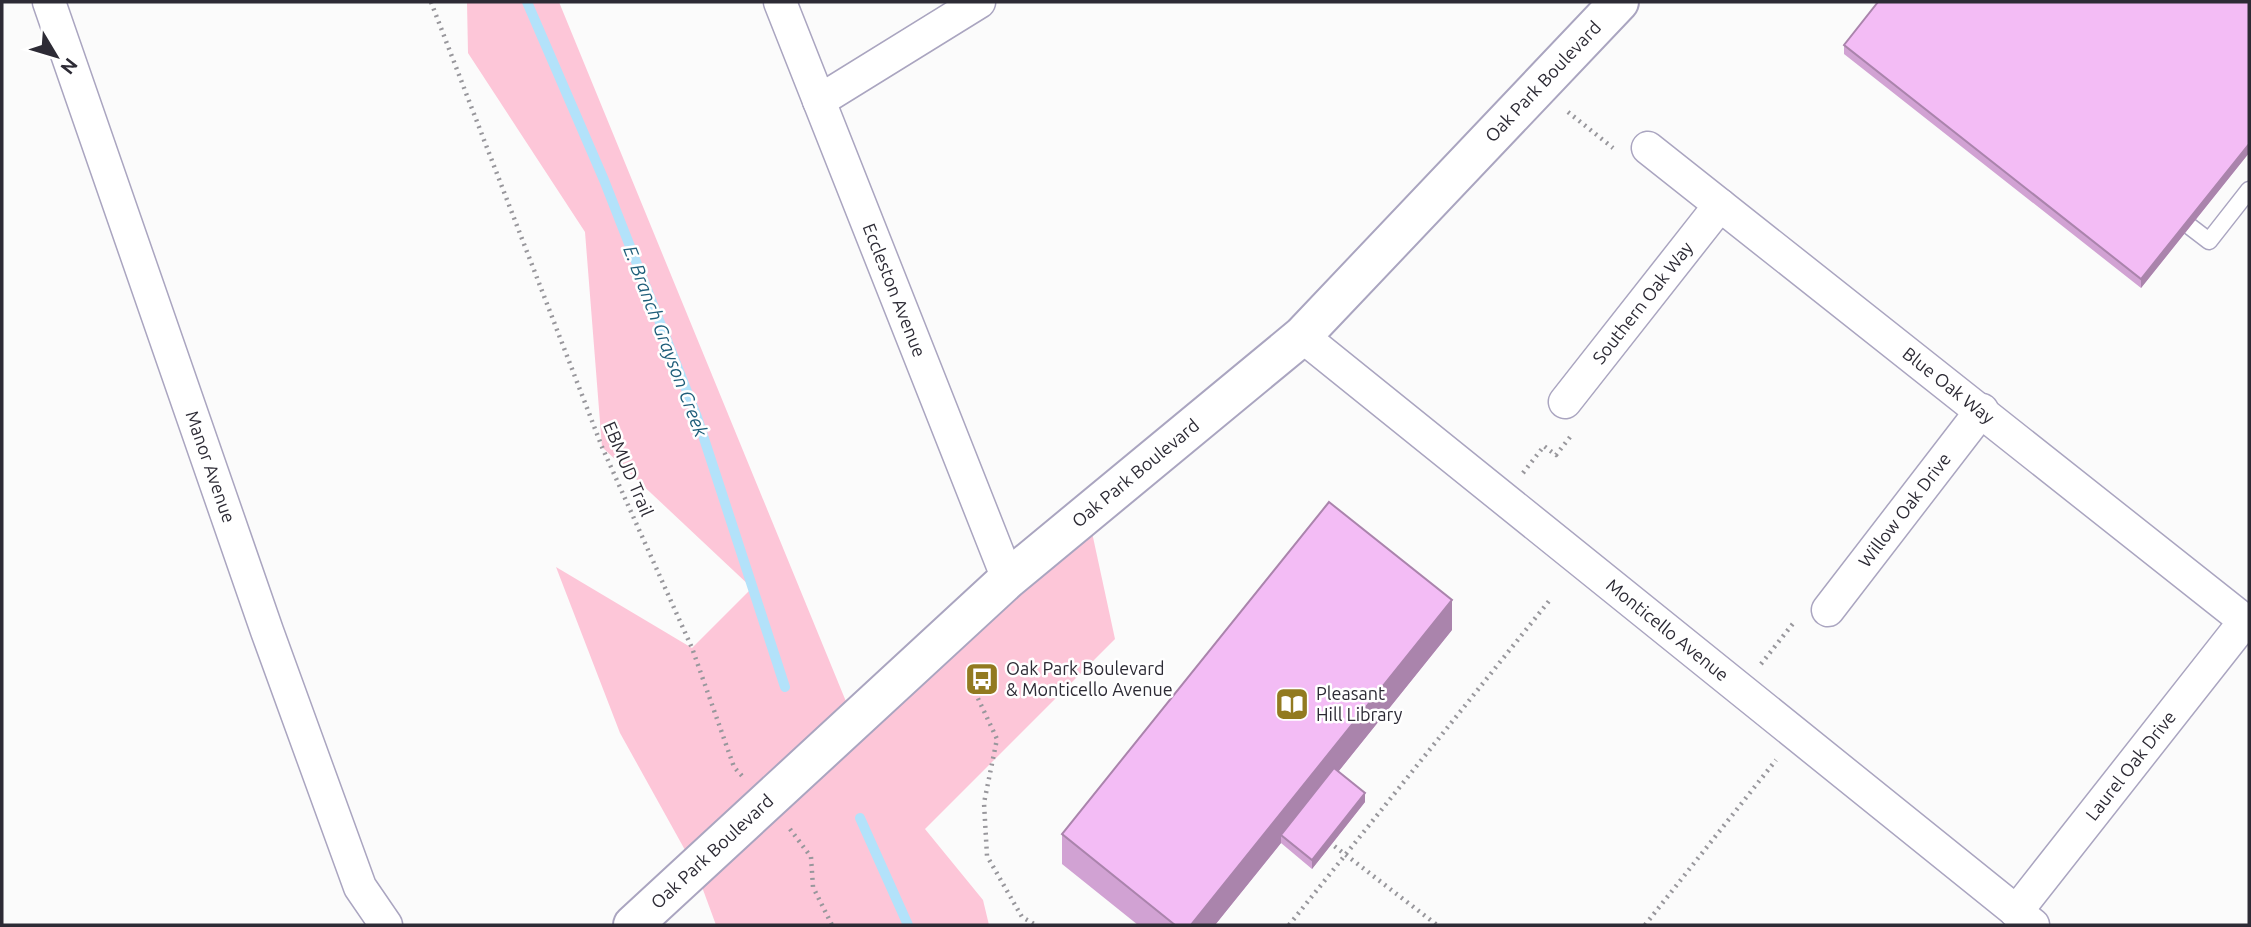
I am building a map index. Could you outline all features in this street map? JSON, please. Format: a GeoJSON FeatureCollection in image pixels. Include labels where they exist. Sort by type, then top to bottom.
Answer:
{"type":"FeatureCollection","features":[{"type":"Feature","properties":{"kind":"street","name":"Manor Avenue"},"geometry":{"type":"LineString","coordinates":[[49,2],[271,644],[360,887],[386,925]]}},
{"type":"Feature","properties":{"kind":"street","name":"Eccleston Avenue"},"geometry":{"type":"LineString","coordinates":[[780,2],[1008,579]]}},
{"type":"Feature","properties":{"kind":"street"},"geometry":{"type":"LineString","coordinates":[[819,101],[979,2]]}},
{"type":"Feature","properties":{"kind":"street","name":"Oak Park Boulevard"},"geometry":{"type":"LineString","coordinates":[[633,925],[1008,579],[1301,336],[1619,2]]}},
{"type":"Feature","properties":{"kind":"street","name":"Blue Oak Way"},"geometry":{"type":"LineString","coordinates":[[1648,148],[2247,622]]}},
{"type":"Feature","properties":{"kind":"street","name":"Southern Oak Way"},"geometry":{"type":"LineString","coordinates":[[1564,402],[1720,205]]}},
{"type":"Feature","properties":{"kind":"street","name":"Monticello Avenue"},"geometry":{"type":"LineString","coordinates":[[1301,336],[2025,918]]}},
{"type":"Feature","properties":{"kind":"street","name":"Willow Oak Drive"},"geometry":{"type":"LineString","coordinates":[[1828,610],[1982,410]]}},
{"type":"Feature","properties":{"kind":"street","name":"Laurel Oak Drive"},"geometry":{"type":"LineString","coordinates":[[2025,918],[2247,622]]}},
{"type":"Feature","properties":{"kind":"lane"},"geometry":{"type":"LineString","coordinates":[[2165,207],[2209,241],[2249,190]]}},
{"type":"Feature","properties":{"kind":"path","name":"EBMUD Trail"},"geometry":{"type":"LineString","coordinates":[[431,2],[602,447],[692,648],[734,767],[796,835],[811,857],[813,887],[832,925]]}},
{"type":"Feature","properties":{"kind":"path"},"geometry":{"type":"LineString","coordinates":[[1539,85],[1576,119],[1632,162],[1648,148]]}},
{"type":"Feature","properties":{"kind":"path"},"geometry":{"type":"LineString","coordinates":[[1503,498],[1544,446],[1556,455],[1576,429],[1564,402]]}},
{"type":"Feature","properties":{"kind":"path"},"geometry":{"type":"LineString","coordinates":[[1289,925],[1549,601]]}},
{"type":"Feature","properties":{"kind":"path"},"geometry":{"type":"LineString","coordinates":[[1741,689],[1806,608],[1828,610]]}},
{"type":"Feature","properties":{"kind":"path"},"geometry":{"type":"LineString","coordinates":[[975,692],[997,739],[984,803],[987,856],[1022,917],[1036,925]]}},
{"type":"Feature","properties":{"kind":"path"},"geometry":{"type":"LineString","coordinates":[[1645,925],[1797,734]]}},
{"type":"Feature","properties":{"kind":"path"},"geometry":{"type":"LineString","coordinates":[[1318,834],[1437,925]]}},
{"type":"Feature","properties":{"kind":"shaded area"},"geometry":{"type":"Polygon","coordinates":[[[467,2],[559,2],[854,721],[1088,514],[1115,639],[925,829],[983,900],[989,925],[716,925],[695,868],[620,733],[556,567],[692,648],[752,588],[602,447],[585,232],[468,53],[467,2]]]}},
{"type":"Feature","properties":{"kind":"building"},"geometry":{"type":"Polygon","coordinates":[[[1878,2],[2249,2],[2249,144],[2141,279],[1844,45],[1878,2]]]}},
{"type":"Feature","properties":{"kind":"building","name":"Pleasant Hill Library"},"geometry":{"type":"Polygon","coordinates":[[[1329,502],[1452,600],[1191,925],[1175,925],[1062,834],[1329,502]]]}},
{"type":"Feature","properties":{"kind":"building"},"geometry":{"type":"Polygon","coordinates":[[[1334,768],[1365,793],[1312,860],[1281,835],[1334,768]]]}},
{"type":"Feature","properties":{"kind":"waterway","name":"E. Branch Grayson Creek"},"geometry":{"type":"LineString","coordinates":[[527,2],[604,180],[697,417],[785,687]]}},
{"type":"Feature","properties":{"kind":"waterway"},"geometry":{"type":"LineString","coordinates":[[860,818],[908,925]]}},
{"type":"Feature","properties":{"kind":"place","name":"Oak Park Boulevard & Monticello Avenue"},"geometry":{"type":"Point","coordinates":[982,679]}},
{"type":"Feature","properties":{"kind":"place","name":"Pleasant Hill Library"},"geometry":{"type":"Point","coordinates":[1292,704]}}]}
